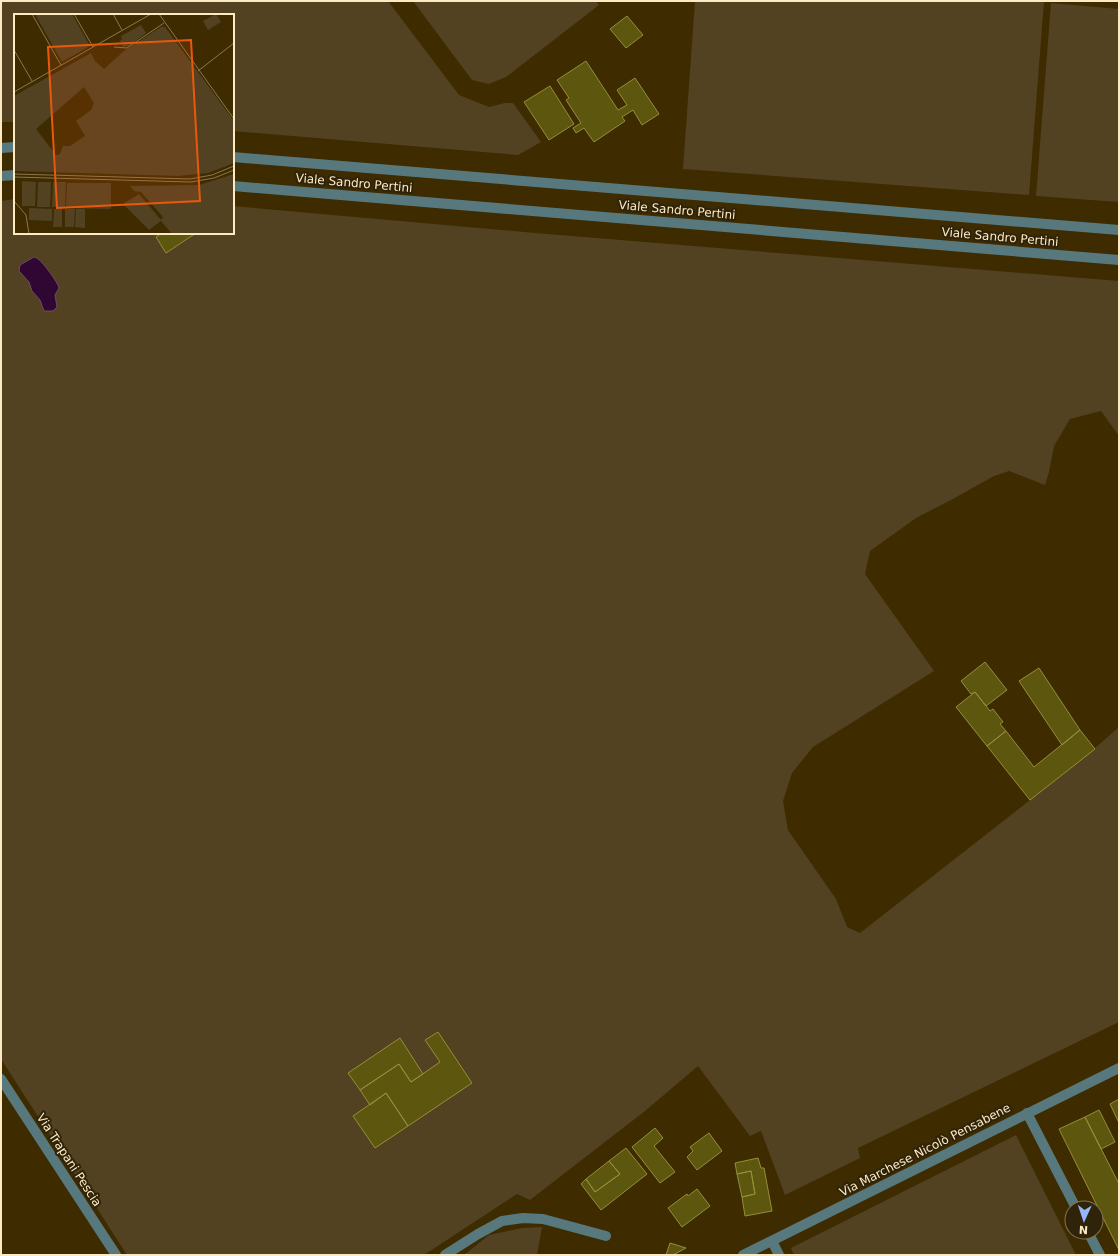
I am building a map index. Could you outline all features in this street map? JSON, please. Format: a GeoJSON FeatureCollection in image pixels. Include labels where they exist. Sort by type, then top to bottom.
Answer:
{"type":"FeatureCollection","features":[{"type":"Feature","properties":{"kind":"street"},"geometry":{"type":"LineString","coordinates":[[1,148],[14,147]]}},
{"type":"Feature","properties":{"kind":"street","name":"Viale Sandro Pertini"},"geometry":{"type":"LineString","coordinates":[[234,157],[1119,230]]}},
{"type":"Feature","properties":{"kind":"street"},"geometry":{"type":"LineString","coordinates":[[1,176],[14,175]]}},
{"type":"Feature","properties":{"kind":"street","name":"Viale Sandro Pertini"},"geometry":{"type":"LineString","coordinates":[[234,186],[1119,260]]}},
{"type":"Feature","properties":{"kind":"street","name":"Via Marchese Nicolò Pensabene"},"geometry":{"type":"LineString","coordinates":[[743,1255],[1119,1068]]}},
{"type":"Feature","properties":{"kind":"street","name":"Via Trapani Pescia"},"geometry":{"type":"LineString","coordinates":[[1,1079],[116,1255]]}},
{"type":"Feature","properties":{"kind":"street"},"geometry":{"type":"LineString","coordinates":[[1028,1113],[1072,1200]]}},
{"type":"Feature","properties":{"kind":"street"},"geometry":{"type":"LineString","coordinates":[[445,1255],[502,1221],[523,1218],[543,1219],[606,1236]]}},
{"type":"Feature","properties":{"kind":"street"},"geometry":{"type":"LineString","coordinates":[[1092,1240],[1100,1255]]}},
{"type":"Feature","properties":{"kind":"street"},"geometry":{"type":"LineString","coordinates":[[772,1241],[779,1255]]}},
{"type":"Feature","properties":{"kind":"shaded area"},"geometry":{"type":"Polygon","coordinates":[[[1,1],[388,1],[459,95],[489,107],[505,103],[513,103],[541,142],[518,155],[234,131],[234,14],[14,14],[14,122],[1,122],[1,1]]]}},
{"type":"Feature","properties":{"kind":"shaded area"},"geometry":{"type":"Polygon","coordinates":[[[413,1],[596,1],[599,5],[506,77],[489,84],[472,80],[413,1]]]}},
{"type":"Feature","properties":{"kind":"shaded area"},"geometry":{"type":"Polygon","coordinates":[[[695,1],[1044,1],[1029,195],[683,169],[695,1]]]}},
{"type":"Feature","properties":{"kind":"shaded area"},"geometry":{"type":"Polygon","coordinates":[[[1051,3],[1119,9],[1119,202],[1036,196],[1051,3]]]}},
{"type":"Feature","properties":{"kind":"shaded area"},"geometry":{"type":"Polygon","coordinates":[[[14,199],[14,234],[234,234],[234,206],[535,233],[1119,281],[1119,436],[1101,411],[1070,419],[1054,446],[1045,485],[1009,471],[994,476],[916,518],[870,551],[865,574],[934,671],[813,747],[792,773],[783,801],[788,830],[836,899],[847,927],[860,933],[1030,800],[1119,727],[1119,1022],[858,1148],[860,1158],[785,1195],[761,1131],[750,1136],[698,1066],[645,1111],[530,1200],[517,1194],[424,1255],[127,1255],[1,1059],[1,201],[14,199]]]}},
{"type":"Feature","properties":{"kind":"shaded area"},"geometry":{"type":"Polygon","coordinates":[[[34,257],[44,264],[58,285],[59,288],[55,295],[57,307],[53,311],[44,311],[40,300],[32,291],[29,282],[19,271],[20,265],[34,257]]]}},
{"type":"Feature","properties":{"kind":"shaded area"},"geometry":{"type":"Polygon","coordinates":[[[1016,1135],[1064,1231],[1064,1240],[1068,1240],[1076,1255],[794,1255],[791,1248],[1016,1135]]]}},
{"type":"Feature","properties":{"kind":"shaded area"},"geometry":{"type":"Polygon","coordinates":[[[542,1227],[537,1255],[464,1255],[489,1235],[522,1228],[542,1227]]]}},
{"type":"Feature","properties":{"kind":"building"},"geometry":{"type":"Polygon","coordinates":[[[627,16],[643,35],[626,48],[610,29],[627,16]]]}},
{"type":"Feature","properties":{"kind":"building"},"geometry":{"type":"Polygon","coordinates":[[[586,61],[618,110],[627,105],[617,90],[635,78],[659,114],[642,125],[633,110],[622,117],[625,121],[594,142],[584,128],[576,133],[573,128],[581,123],[566,100],[569,98],[557,80],[586,61]]]}},
{"type":"Feature","properties":{"kind":"building"},"geometry":{"type":"Polygon","coordinates":[[[550,86],[574,124],[549,140],[524,102],[550,86]]]}},
{"type":"Feature","properties":{"kind":"building"},"geometry":{"type":"Polygon","coordinates":[[[160,234],[194,234],[166,253],[156,237],[160,234]]]}},
{"type":"Feature","properties":{"kind":"building"},"geometry":{"type":"Polygon","coordinates":[[[985,662],[1007,690],[986,706],[975,692],[971,694],[961,681],[985,662]]]}},
{"type":"Feature","properties":{"kind":"building"},"geometry":{"type":"Polygon","coordinates":[[[1039,668],[1080,730],[1062,745],[1019,681],[1039,668]]]}},
{"type":"Feature","properties":{"kind":"building"},"geometry":{"type":"Polygon","coordinates":[[[975,692],[990,711],[993,709],[1003,722],[1000,724],[1006,731],[987,746],[956,707],[975,692]]]}},
{"type":"Feature","properties":{"kind":"building"},"geometry":{"type":"Polygon","coordinates":[[[1080,730],[1095,749],[1030,800],[987,746],[1006,731],[1034,767],[1080,730]]]}},
{"type":"Feature","properties":{"kind":"building"},"geometry":{"type":"Polygon","coordinates":[[[438,1032],[472,1083],[408,1126],[386,1093],[370,1105],[360,1090],[399,1064],[411,1082],[440,1062],[425,1040],[438,1032]]]}},
{"type":"Feature","properties":{"kind":"building"},"geometry":{"type":"Polygon","coordinates":[[[400,1038],[423,1074],[411,1082],[399,1064],[360,1090],[348,1073],[400,1038]]]}},
{"type":"Feature","properties":{"kind":"building"},"geometry":{"type":"Polygon","coordinates":[[[386,1093],[408,1126],[375,1148],[353,1116],[386,1093]]]}},
{"type":"Feature","properties":{"kind":"building"},"geometry":{"type":"Polygon","coordinates":[[[1119,1099],[1119,1123],[1110,1104],[1119,1099]]]}},
{"type":"Feature","properties":{"kind":"building"},"geometry":{"type":"Polygon","coordinates":[[[1099,1110],[1115,1142],[1101,1149],[1085,1117],[1099,1110]]]}},
{"type":"Feature","properties":{"kind":"building"},"geometry":{"type":"Polygon","coordinates":[[[1085,1117],[1119,1184],[1119,1250],[1104,1220],[1104,1200],[1094,1200],[1059,1129],[1085,1117]]]}},
{"type":"Feature","properties":{"kind":"building"},"geometry":{"type":"Polygon","coordinates":[[[655,1128],[663,1138],[654,1146],[675,1172],[660,1183],[632,1147],[655,1128]]]}},
{"type":"Feature","properties":{"kind":"building"},"geometry":{"type":"Polygon","coordinates":[[[709,1133],[722,1151],[697,1170],[687,1157],[693,1151],[690,1147],[709,1133]]]}},
{"type":"Feature","properties":{"kind":"building"},"geometry":{"type":"Polygon","coordinates":[[[626,1148],[647,1174],[601,1210],[581,1184],[586,1179],[595,1192],[620,1174],[609,1161],[626,1148]]]}},
{"type":"Feature","properties":{"kind":"building"},"geometry":{"type":"Polygon","coordinates":[[[758,1158],[761,1168],[764,1168],[772,1211],[745,1216],[742,1197],[755,1194],[751,1171],[737,1174],[735,1163],[758,1158]]]}},
{"type":"Feature","properties":{"kind":"building"},"geometry":{"type":"Polygon","coordinates":[[[609,1161],[620,1174],[595,1192],[586,1179],[609,1161]]]}},
{"type":"Feature","properties":{"kind":"building"},"geometry":{"type":"Polygon","coordinates":[[[751,1171],[755,1194],[742,1197],[737,1174],[751,1171]]]}},
{"type":"Feature","properties":{"kind":"building"},"geometry":{"type":"Polygon","coordinates":[[[697,1189],[710,1206],[682,1227],[668,1208],[687,1194],[688,1196],[697,1189]]]}},
{"type":"Feature","properties":{"kind":"building"},"geometry":{"type":"Polygon","coordinates":[[[670,1243],[686,1248],[673,1255],[666,1255],[670,1243]]]}}]}
